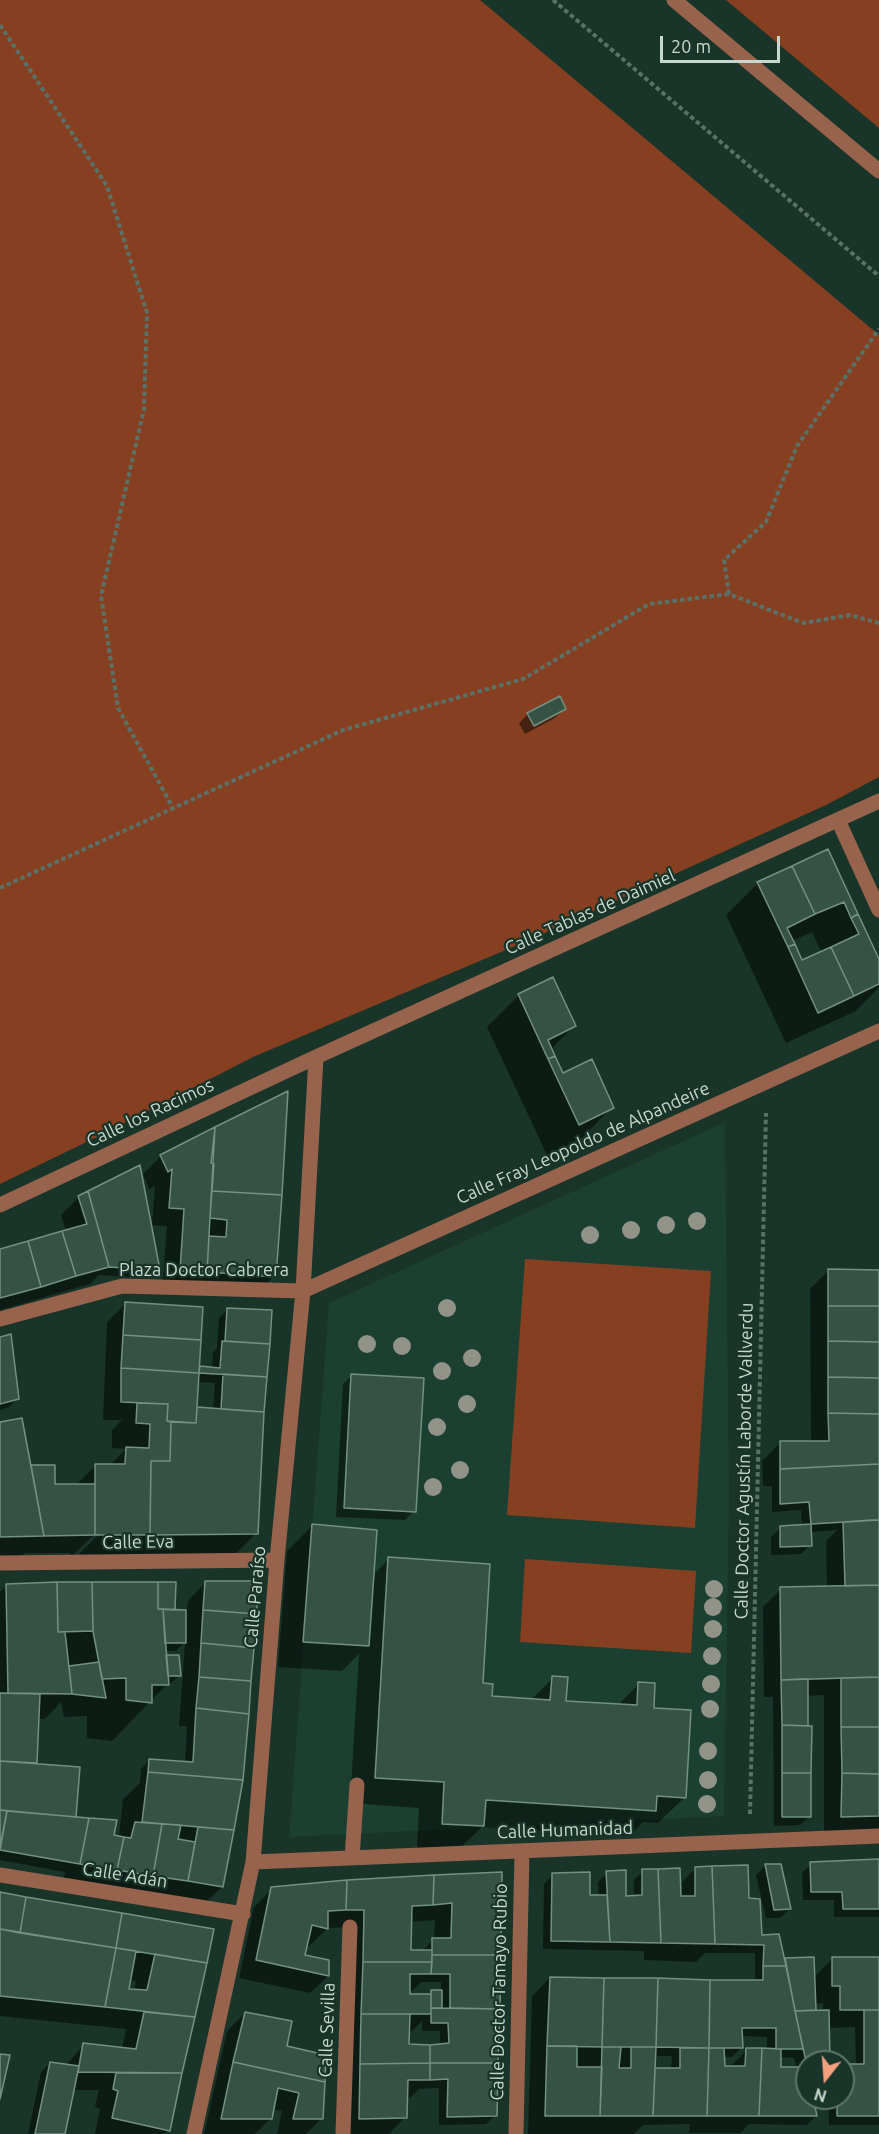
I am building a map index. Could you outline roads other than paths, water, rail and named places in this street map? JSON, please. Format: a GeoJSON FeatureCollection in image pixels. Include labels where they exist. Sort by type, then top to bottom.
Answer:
{"type":"FeatureCollection","features":[{"type":"Feature","properties":{"kind":"street"},"geometry":{"type":"LineString","coordinates":[[674,0],[879,171]]}},
{"type":"Feature","properties":{"kind":"street","name":"Calle Tablas de Daimiel"},"geometry":{"type":"LineString","coordinates":[[316,1057],[879,801]]}},
{"type":"Feature","properties":{"kind":"street"},"geometry":{"type":"LineString","coordinates":[[838,820],[879,910]]}},
{"type":"Feature","properties":{"kind":"street","name":"Calle Fray Leopoldo de Alpandeire"},"geometry":{"type":"LineString","coordinates":[[303,1290],[879,1030]]}},
{"type":"Feature","properties":{"kind":"street","name":"Calle los Racimos"},"geometry":{"type":"LineString","coordinates":[[0,1205],[316,1057]]}},
{"type":"Feature","properties":{"kind":"street","name":"Calle Paraíso"},"geometry":{"type":"LineString","coordinates":[[194,2134],[253,1862],[277,1560],[303,1290],[316,1057]]}},
{"type":"Feature","properties":{"kind":"street","name":"Plaza Doctor Cabrera"},"geometry":{"type":"LineString","coordinates":[[0,1319],[122,1286],[303,1290]]}},
{"type":"Feature","properties":{"kind":"street","name":"Calle Eva"},"geometry":{"type":"LineString","coordinates":[[0,1563],[277,1560]]}},
{"type":"Feature","properties":{"kind":"street"},"geometry":{"type":"LineString","coordinates":[[352,1858],[357,1785]]}},
{"type":"Feature","properties":{"kind":"street","name":"Calle Humanidad"},"geometry":{"type":"LineString","coordinates":[[253,1862],[879,1836]]}},
{"type":"Feature","properties":{"kind":"street","name":"Calle Doctor Tamayo Rubio"},"geometry":{"type":"LineString","coordinates":[[516,2134],[522,1852]]}},
{"type":"Feature","properties":{"kind":"street","name":"Calle Adán"},"geometry":{"type":"LineString","coordinates":[[0,1875],[243,1914]]}},
{"type":"Feature","properties":{"kind":"street","name":"Calle Sevilla"},"geometry":{"type":"LineString","coordinates":[[343,2134],[350,1927]]}}]}
